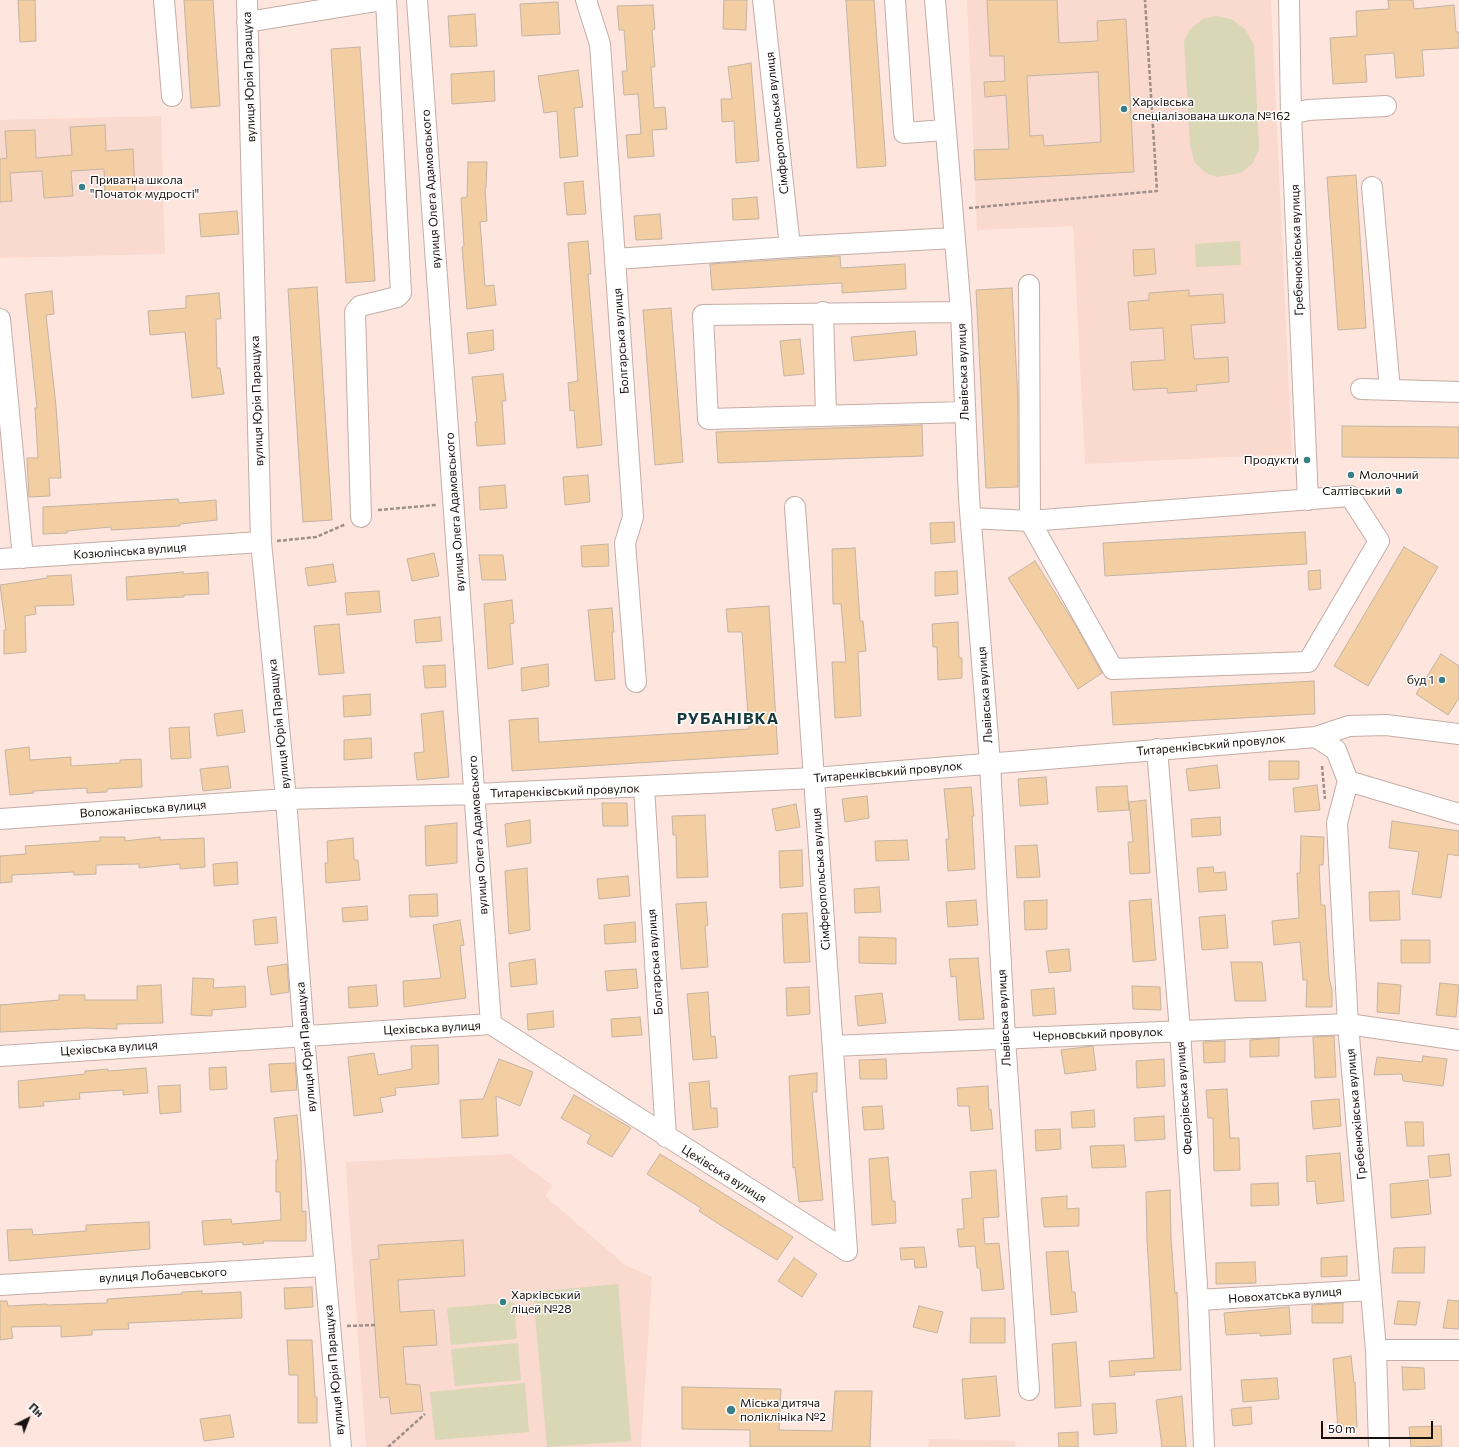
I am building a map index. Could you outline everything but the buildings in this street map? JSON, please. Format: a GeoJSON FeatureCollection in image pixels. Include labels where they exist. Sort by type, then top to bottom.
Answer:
{"type":"FeatureCollection","features":[{"type":"Feature","properties":{"kind":"street"},"geometry":{"type":"LineString","coordinates":[[164,0],[172,96]]}},
{"type":"Feature","properties":{"kind":"street","name":"вулиця Юрія Паращука"},"geometry":{"type":"LineString","coordinates":[[247,0],[261,542],[286,799],[304,1036],[341,1447]]}},
{"type":"Feature","properties":{"kind":"street"},"geometry":{"type":"LineString","coordinates":[[247,22],[384,0],[401,293],[397,297],[360,306],[354,312],[361,517]]}},
{"type":"Feature","properties":{"kind":"street","name":"вулиця Олега Адамовського"},"geometry":{"type":"LineString","coordinates":[[417,0],[476,794],[491,1024]]}},
{"type":"Feature","properties":{"kind":"street","name":"Болгарська вулиця"},"geometry":{"type":"LineString","coordinates":[[586,0],[600,44],[634,517],[625,543],[636,682]]}},
{"type":"Feature","properties":{"kind":"street","name":"Сімферопольська вулиця"},"geometry":{"type":"LineString","coordinates":[[763,0],[790,247]]}},
{"type":"Feature","properties":{"kind":"street"},"geometry":{"type":"LineString","coordinates":[[895,0],[904,133],[944,130]]}},
{"type":"Feature","properties":{"kind":"street","name":"Львівська вулиця"},"geometry":{"type":"LineString","coordinates":[[935,0],[944,130],[961,312],[964,412],[990,763],[1005,1038],[1029,1390]]}},
{"type":"Feature","properties":{"kind":"street","name":"Гребенюківська вулиця"},"geometry":{"type":"LineString","coordinates":[[1289,0],[1291,114],[1308,500]]}},
{"type":"Feature","properties":{"kind":"street"},"geometry":{"type":"LineString","coordinates":[[1291,114],[1308,110],[1386,106]]}},
{"type":"Feature","properties":{"kind":"street"},"geometry":{"type":"LineString","coordinates":[[1372,187],[1390,390]]}},
{"type":"Feature","properties":{"kind":"street"},"geometry":{"type":"LineString","coordinates":[[615,259],[954,238]]}},
{"type":"Feature","properties":{"kind":"street"},"geometry":{"type":"LineString","coordinates":[[971,518],[1030,521],[1350,496],[1379,541],[1308,662],[1113,669],[1030,521],[1029,285]]}},
{"type":"Feature","properties":{"kind":"street"},"geometry":{"type":"LineString","coordinates":[[823,312],[826,415]]}},
{"type":"Feature","properties":{"kind":"street"},"geometry":{"type":"LineString","coordinates":[[961,312],[823,312],[703,315],[708,419],[964,412]]}},
{"type":"Feature","properties":{"kind":"street"},"geometry":{"type":"LineString","coordinates":[[0,319],[23,558]]}},
{"type":"Feature","properties":{"kind":"street"},"geometry":{"type":"LineString","coordinates":[[1361,389],[1459,392]]}},
{"type":"Feature","properties":{"kind":"street","name":"Сімферопольська вулиця"},"geometry":{"type":"LineString","coordinates":[[795,507],[847,1251]]}},
{"type":"Feature","properties":{"kind":"street","name":"Козюлінська вулиця"},"geometry":{"type":"LineString","coordinates":[[0,559],[261,542]]}},
{"type":"Feature","properties":{"kind":"street","name":"Титаренківський провулок"},"geometry":{"type":"LineString","coordinates":[[286,799],[476,794],[814,778],[1316,737],[1349,726],[1386,725],[1459,734]]}},
{"type":"Feature","properties":{"kind":"street"},"geometry":{"type":"LineString","coordinates":[[1316,737],[1336,750],[1348,781],[1459,814]]}},
{"type":"Feature","properties":{"kind":"street","name":"Федорівська вулиця"},"geometry":{"type":"LineString","coordinates":[[1157,750],[1180,1031],[1198,1300],[1204,1447]]}},
{"type":"Feature","properties":{"kind":"street","name":"Гребенюківська вулиця"},"geometry":{"type":"LineString","coordinates":[[1348,781],[1338,823],[1348,1024],[1376,1350],[1379,1447]]}},
{"type":"Feature","properties":{"kind":"street","name":"Болгарська вулиця"},"geometry":{"type":"LineString","coordinates":[[644,787],[666,1137]]}},
{"type":"Feature","properties":{"kind":"street","name":"Воложанівська вулиця"},"geometry":{"type":"LineString","coordinates":[[0,819],[286,799]]}},
{"type":"Feature","properties":{"kind":"street","name":"Цехівська вулиця"},"geometry":{"type":"LineString","coordinates":[[0,1056],[491,1024],[847,1251]]}},
{"type":"Feature","properties":{"kind":"street","name":"Черновський провулок"},"geometry":{"type":"LineString","coordinates":[[833,1046],[1348,1024],[1459,1040]]}},
{"type":"Feature","properties":{"kind":"street","name":"вулиця Лобачевського"},"geometry":{"type":"LineString","coordinates":[[0,1285],[325,1266]]}},
{"type":"Feature","properties":{"kind":"street","name":"Новохатська вулиця"},"geometry":{"type":"LineString","coordinates":[[1198,1300],[1371,1290]]}},
{"type":"Feature","properties":{"kind":"street"},"geometry":{"type":"LineString","coordinates":[[1376,1350],[1459,1350]]}},
{"type":"Feature","properties":{"kind":"path"},"geometry":{"type":"LineString","coordinates":[[952,209],[1157,191],[1145,0]]}},
{"type":"Feature","properties":{"kind":"path"},"geometry":{"type":"LineString","coordinates":[[331,1327],[375,1325]]}},
{"type":"Feature","properties":{"kind":"path"},"geometry":{"type":"LineString","coordinates":[[388,1447],[425,1414]]}},
{"type":"Feature","properties":{"kind":"shaded area"},"geometry":{"type":"Polygon","coordinates":[[[967,0],[1271,0],[1292,454],[1085,464],[1073,226],[977,230],[967,0]]]}},
{"type":"Feature","properties":{"kind":"shaded area"},"geometry":{"type":"Polygon","coordinates":[[[1216,16],[1231,19],[1245,29],[1254,45],[1259,149],[1253,163],[1241,173],[1217,177],[1206,173],[1195,163],[1190,146],[1184,41],[1190,29],[1203,19],[1216,16]]]}},
{"type":"Feature","properties":{"kind":"shaded area","name":"Приватна школа \"Початок мудрості\""},"geometry":{"type":"Polygon","coordinates":[[[161,116],[165,254],[0,258],[0,120],[161,116]]]}},
{"type":"Feature","properties":{"kind":"shaded area"},"geometry":{"type":"Polygon","coordinates":[[[1240,241],[1241,265],[1196,267],[1195,244],[1240,241]]]}},
{"type":"Feature","properties":{"kind":"shaded area","name":"Харківський ліцей №28"},"geometry":{"type":"Polygon","coordinates":[[[510,1154],[553,1186],[545,1196],[625,1265],[652,1277],[641,1447],[366,1447],[346,1162],[510,1154]]]}},
{"type":"Feature","properties":{"kind":"shaded area"},"geometry":{"type":"Polygon","coordinates":[[[618,1284],[631,1441],[547,1447],[533,1292],[618,1284]]]}},
{"type":"Feature","properties":{"kind":"shaded area"},"geometry":{"type":"Polygon","coordinates":[[[514,1302],[517,1339],[451,1345],[447,1308],[514,1302]]]}},
{"type":"Feature","properties":{"kind":"shaded area"},"geometry":{"type":"Polygon","coordinates":[[[518,1343],[521,1380],[455,1386],[451,1349],[518,1343]]]}},
{"type":"Feature","properties":{"kind":"shaded area"},"geometry":{"type":"Polygon","coordinates":[[[525,1383],[529,1432],[435,1440],[430,1392],[525,1383]]]}},
{"type":"Feature","properties":{"kind":"shaded area"},"geometry":{"type":"Polygon","coordinates":[[[929,1439],[1015,1441],[1016,1447],[928,1447],[929,1439]]]}},
{"type":"Feature","properties":{"kind":"place","name":"Харківська спеціалізована школа №162"},"geometry":{"type":"Point","coordinates":[1124,109]}},
{"type":"Feature","properties":{"kind":"place","name":"Приватна школа \"Початок мудрості\""},"geometry":{"type":"Point","coordinates":[82,187]}},
{"type":"Feature","properties":{"kind":"place","name":"Продукти"},"geometry":{"type":"Point","coordinates":[1307,460]}},
{"type":"Feature","properties":{"kind":"place","name":"Молочний"},"geometry":{"type":"Point","coordinates":[1351,475]}},
{"type":"Feature","properties":{"kind":"place","name":"Салтівський"},"geometry":{"type":"Point","coordinates":[1399,491]}},
{"type":"Feature","properties":{"kind":"place","name":"буд 1"},"geometry":{"type":"Point","coordinates":[1442,680]}},
{"type":"Feature","properties":{"kind":"place","name":"Харківський ліцей №28"},"geometry":{"type":"Point","coordinates":[503,1302]}},
{"type":"Feature","properties":{"kind":"place","name":"Міська дитяча поліклініка №2"},"geometry":{"type":"Point","coordinates":[731,1410]}},
{"type":"Feature","properties":{"kind":"district","name":"РУБАНІВКА"},"geometry":{"type":"Point","coordinates":[728,719]}}]}
